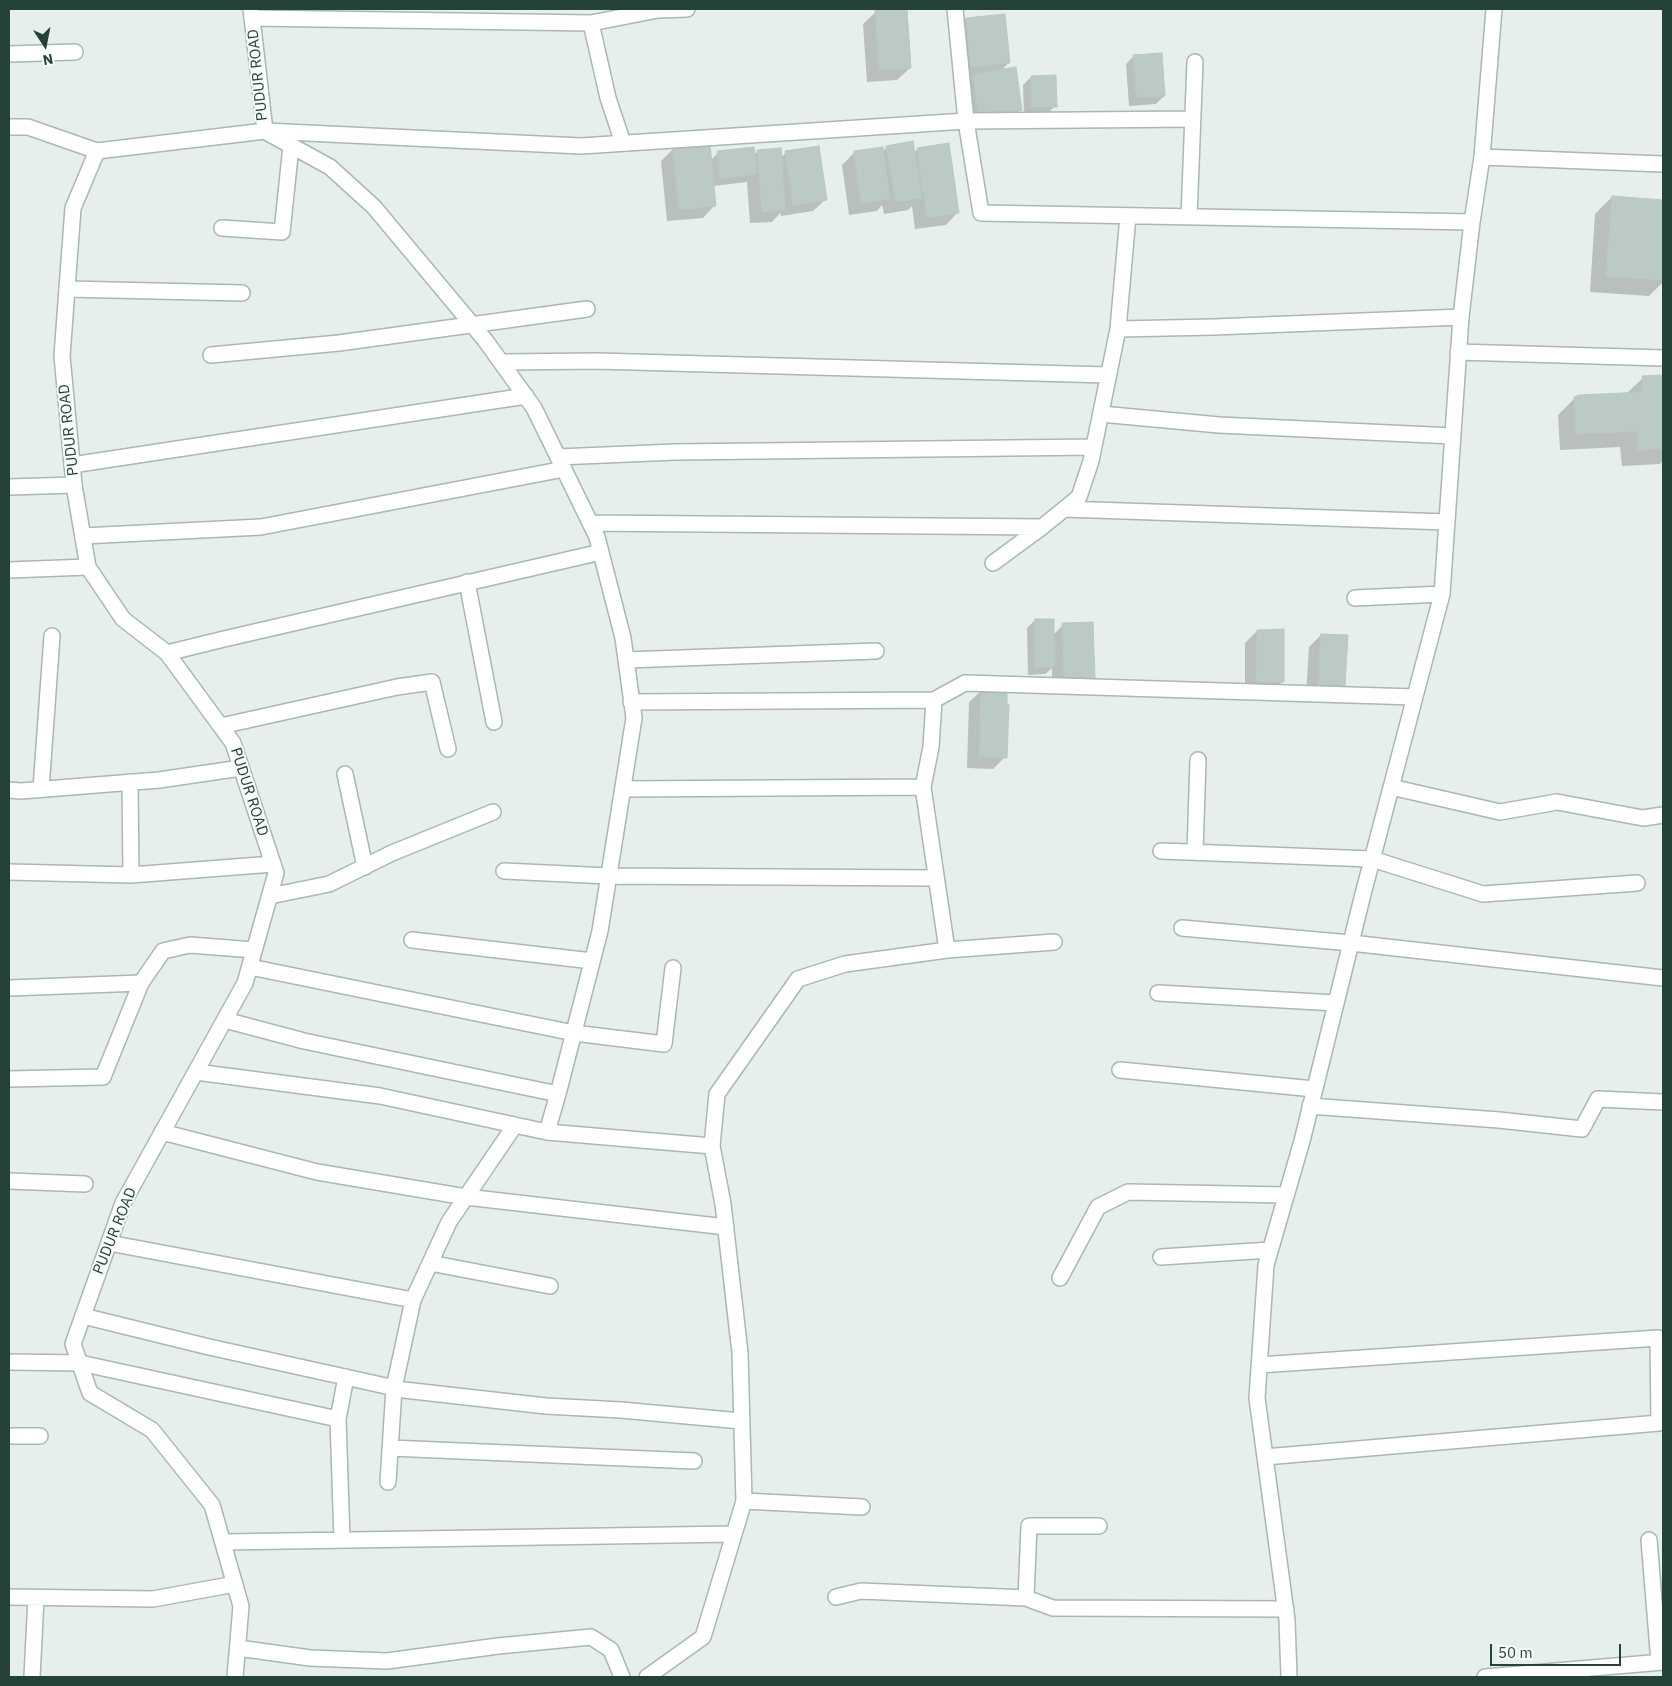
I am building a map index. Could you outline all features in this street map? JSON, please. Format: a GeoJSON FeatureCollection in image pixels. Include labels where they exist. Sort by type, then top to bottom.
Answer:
{"type":"FeatureCollection","features":[{"type":"Feature","properties":{"kind":"street"},"geometry":{"type":"LineString","coordinates":[[252,13],[591,23],[658,10],[688,9]]}},
{"type":"Feature","properties":{"kind":"street"},"geometry":{"type":"LineString","coordinates":[[955,9],[966,121],[981,213],[1472,222]]}},
{"type":"Feature","properties":{"kind":"street"},"geometry":{"type":"LineString","coordinates":[[1289,1677],[1286,1609],[1257,1398],[1266,1265],[1310,1106],[1372,859],[1442,594],[1460,317],[1482,157],[1494,9]]}},
{"type":"Feature","properties":{"kind":"street","name":"PUDUR ROAD"},"geometry":{"type":"LineString","coordinates":[[235,1677],[241,1606],[212,1505],[152,1430],[90,1393],[73,1344],[123,1203],[245,983],[276,873],[233,743],[167,653],[123,620],[88,567],[74,485],[62,356],[73,208],[97,152],[265,131],[252,13]]}},
{"type":"Feature","properties":{"kind":"street"},"geometry":{"type":"LineString","coordinates":[[591,23],[608,98],[623,143]]}},
{"type":"Feature","properties":{"kind":"street"},"geometry":{"type":"LineString","coordinates":[[9,54],[75,52]]}},
{"type":"Feature","properties":{"kind":"street"},"geometry":{"type":"LineString","coordinates":[[1189,217],[1195,62]]}},
{"type":"Feature","properties":{"kind":"street"},"geometry":{"type":"LineString","coordinates":[[265,131],[581,146],[966,121],[1193,119]]}},
{"type":"Feature","properties":{"kind":"street"},"geometry":{"type":"LineString","coordinates":[[9,127],[28,127],[97,152]]}},
{"type":"Feature","properties":{"kind":"street"},"geometry":{"type":"LineString","coordinates":[[265,131],[330,167],[374,207],[473,326],[502,362],[534,408],[597,536],[623,638],[634,718],[600,931],[547,1132]]}},
{"type":"Feature","properties":{"kind":"street"},"geometry":{"type":"LineString","coordinates":[[222,228],[282,232],[291,146]]}},
{"type":"Feature","properties":{"kind":"street"},"geometry":{"type":"LineString","coordinates":[[1482,157],[1663,164]]}},
{"type":"Feature","properties":{"kind":"street"},"geometry":{"type":"LineString","coordinates":[[993,563],[1042,528],[1078,497],[1092,461],[1118,329],[1128,216]]}},
{"type":"Feature","properties":{"kind":"street"},"geometry":{"type":"LineString","coordinates":[[67,289],[242,293]]}},
{"type":"Feature","properties":{"kind":"street"},"geometry":{"type":"LineString","coordinates":[[210,354],[339,343],[587,309]]}},
{"type":"Feature","properties":{"kind":"street"},"geometry":{"type":"LineString","coordinates":[[1118,329],[1460,317]]}},
{"type":"Feature","properties":{"kind":"street"},"geometry":{"type":"LineString","coordinates":[[1458,352],[1663,358]]}},
{"type":"Feature","properties":{"kind":"street"},"geometry":{"type":"LineString","coordinates":[[502,362],[597,361],[1108,374]]}},
{"type":"Feature","properties":{"kind":"street"},"geometry":{"type":"LineString","coordinates":[[72,465],[526,396]]}},
{"type":"Feature","properties":{"kind":"street"},"geometry":{"type":"LineString","coordinates":[[1101,414],[1219,425],[1452,436]]}},
{"type":"Feature","properties":{"kind":"street"},"geometry":{"type":"LineString","coordinates":[[82,536],[261,528],[561,463],[675,452],[1094,447]]}},
{"type":"Feature","properties":{"kind":"street"},"geometry":{"type":"LineString","coordinates":[[9,487],[74,485]]}},
{"type":"Feature","properties":{"kind":"street"},"geometry":{"type":"LineString","coordinates":[[1064,509],[1447,522]]}},
{"type":"Feature","properties":{"kind":"street"},"geometry":{"type":"LineString","coordinates":[[590,523],[1042,528]]}},
{"type":"Feature","properties":{"kind":"street"},"geometry":{"type":"LineString","coordinates":[[167,653],[601,552]]}},
{"type":"Feature","properties":{"kind":"street"},"geometry":{"type":"LineString","coordinates":[[9,570],[88,567]]}},
{"type":"Feature","properties":{"kind":"street"},"geometry":{"type":"LineString","coordinates":[[467,582],[494,722]]}},
{"type":"Feature","properties":{"kind":"street"},"geometry":{"type":"LineString","coordinates":[[1355,598],[1442,594]]}},
{"type":"Feature","properties":{"kind":"street"},"geometry":{"type":"LineString","coordinates":[[41,789],[52,636]]}},
{"type":"Feature","properties":{"kind":"street"},"geometry":{"type":"LineString","coordinates":[[626,660],[876,651]]}},
{"type":"Feature","properties":{"kind":"street"},"geometry":{"type":"LineString","coordinates":[[221,726],[397,687],[432,682],[448,749]]}},
{"type":"Feature","properties":{"kind":"street"},"geometry":{"type":"LineString","coordinates":[[631,702],[934,700],[965,683],[1415,697]]}},
{"type":"Feature","properties":{"kind":"street"},"geometry":{"type":"LineString","coordinates":[[934,700],[931,747],[923,787],[947,950]]}},
{"type":"Feature","properties":{"kind":"street"},"geometry":{"type":"LineString","coordinates":[[1195,852],[1198,760]]}},
{"type":"Feature","properties":{"kind":"street"},"geometry":{"type":"LineString","coordinates":[[9,790],[130,782],[241,768]]}},
{"type":"Feature","properties":{"kind":"street"},"geometry":{"type":"LineString","coordinates":[[345,774],[365,867]]}},
{"type":"Feature","properties":{"kind":"street"},"geometry":{"type":"LineString","coordinates":[[130,782],[131,875]]}},
{"type":"Feature","properties":{"kind":"street"},"geometry":{"type":"LineString","coordinates":[[622,790],[923,787]]}},
{"type":"Feature","properties":{"kind":"street"},"geometry":{"type":"LineString","coordinates":[[1391,787],[1500,812],[1557,802],[1643,818],[1663,815]]}},
{"type":"Feature","properties":{"kind":"street"},"geometry":{"type":"LineString","coordinates":[[270,896],[329,884],[392,854],[493,812]]}},
{"type":"Feature","properties":{"kind":"street"},"geometry":{"type":"LineString","coordinates":[[1161,851],[1372,859],[1483,894],[1637,883]]}},
{"type":"Feature","properties":{"kind":"street"},"geometry":{"type":"LineString","coordinates":[[9,872],[131,875],[273,864]]}},
{"type":"Feature","properties":{"kind":"street"},"geometry":{"type":"LineString","coordinates":[[504,870],[609,876],[936,878]]}},
{"type":"Feature","properties":{"kind":"street"},"geometry":{"type":"LineString","coordinates":[[1182,928],[1351,943],[1663,978]]}},
{"type":"Feature","properties":{"kind":"street"},"geometry":{"type":"LineString","coordinates":[[412,940],[592,961]]}},
{"type":"Feature","properties":{"kind":"street"},"geometry":{"type":"LineString","coordinates":[[647,1677],[703,1637],[744,1500],[740,1353],[724,1204],[712,1146],[717,1094],[798,979],[845,964],[947,950],[1054,942]]}},
{"type":"Feature","properties":{"kind":"street"},"geometry":{"type":"LineString","coordinates":[[9,1079],[103,1077],[141,983],[163,951],[190,946],[254,950]]}},
{"type":"Feature","properties":{"kind":"street"},"geometry":{"type":"LineString","coordinates":[[250,967],[574,1033],[664,1044],[673,968]]}},
{"type":"Feature","properties":{"kind":"street"},"geometry":{"type":"LineString","coordinates":[[9,988],[141,983]]}},
{"type":"Feature","properties":{"kind":"street"},"geometry":{"type":"LineString","coordinates":[[1158,993],[1336,1003]]}},
{"type":"Feature","properties":{"kind":"street"},"geometry":{"type":"LineString","coordinates":[[225,1020],[304,1041],[558,1094]]}},
{"type":"Feature","properties":{"kind":"street"},"geometry":{"type":"LineString","coordinates":[[1120,1070],[1314,1089]]}},
{"type":"Feature","properties":{"kind":"street"},"geometry":{"type":"LineString","coordinates":[[196,1072],[380,1096],[547,1132],[712,1146]]}},
{"type":"Feature","properties":{"kind":"street"},"geometry":{"type":"LineString","coordinates":[[1310,1106],[1499,1120],[1582,1129],[1598,1099],[1663,1102]]}},
{"type":"Feature","properties":{"kind":"street"},"geometry":{"type":"LineString","coordinates":[[388,1482],[394,1388],[413,1300],[449,1222],[516,1125]]}},
{"type":"Feature","properties":{"kind":"street"},"geometry":{"type":"LineString","coordinates":[[162,1132],[316,1172],[466,1197],[726,1227]]}},
{"type":"Feature","properties":{"kind":"street"},"geometry":{"type":"LineString","coordinates":[[9,1181],[85,1184]]}},
{"type":"Feature","properties":{"kind":"street"},"geometry":{"type":"LineString","coordinates":[[1060,1278],[1098,1207],[1128,1192],[1286,1195]]}},
{"type":"Feature","properties":{"kind":"street"},"geometry":{"type":"LineString","coordinates":[[109,1243],[413,1300]]}},
{"type":"Feature","properties":{"kind":"street"},"geometry":{"type":"LineString","coordinates":[[1161,1257],[1270,1250]]}},
{"type":"Feature","properties":{"kind":"street"},"geometry":{"type":"LineString","coordinates":[[430,1263],[550,1286]]}},
{"type":"Feature","properties":{"kind":"street"},"geometry":{"type":"LineString","coordinates":[[83,1316],[209,1347],[394,1388],[546,1406],[621,1410],[742,1421]]}},
{"type":"Feature","properties":{"kind":"street"},"geometry":{"type":"LineString","coordinates":[[1259,1365],[1658,1338],[1661,1354],[1659,1423],[1265,1457]]}},
{"type":"Feature","properties":{"kind":"street"},"geometry":{"type":"LineString","coordinates":[[9,1362],[80,1363],[338,1419]]}},
{"type":"Feature","properties":{"kind":"street"},"geometry":{"type":"LineString","coordinates":[[342,1540],[338,1419],[346,1377]]}},
{"type":"Feature","properties":{"kind":"street"},"geometry":{"type":"LineString","coordinates":[[9,1436],[40,1436]]}},
{"type":"Feature","properties":{"kind":"street"},"geometry":{"type":"LineString","coordinates":[[390,1448],[694,1461]]}},
{"type":"Feature","properties":{"kind":"street"},"geometry":{"type":"LineString","coordinates":[[744,1500],[862,1507]]}},
{"type":"Feature","properties":{"kind":"street"},"geometry":{"type":"LineString","coordinates":[[1026,1598],[1029,1526],[1099,1526]]}},
{"type":"Feature","properties":{"kind":"street"},"geometry":{"type":"LineString","coordinates":[[223,1542],[734,1534]]}},
{"type":"Feature","properties":{"kind":"street"},"geometry":{"type":"LineString","coordinates":[[1485,1677],[1661,1662],[1649,1540]]}},
{"type":"Feature","properties":{"kind":"street"},"geometry":{"type":"LineString","coordinates":[[9,1597],[153,1598],[235,1584]]}},
{"type":"Feature","properties":{"kind":"street"},"geometry":{"type":"LineString","coordinates":[[836,1597],[861,1591],[1026,1598],[1053,1608],[1286,1609]]}},
{"type":"Feature","properties":{"kind":"street"},"geometry":{"type":"LineString","coordinates":[[32,1677],[36,1598]]}},
{"type":"Feature","properties":{"kind":"street"},"geometry":{"type":"LineString","coordinates":[[238,1648],[310,1658],[387,1661],[523,1643],[591,1637],[611,1650],[622,1677]]}},
{"type":"Feature","properties":{"kind":"building"},"geometry":{"type":"Polygon","coordinates":[[[907,9],[911,68],[879,70],[875,10],[907,9]]]}},
{"type":"Feature","properties":{"kind":"building"},"geometry":{"type":"Polygon","coordinates":[[[1005,14],[1010,63],[971,67],[966,18],[1005,14]]]}},
{"type":"Feature","properties":{"kind":"building"},"geometry":{"type":"Polygon","coordinates":[[[1162,53],[1165,96],[1137,98],[1133,55],[1162,53]]]}},
{"type":"Feature","properties":{"kind":"building"},"geometry":{"type":"Polygon","coordinates":[[[1016,67],[1022,110],[979,117],[973,74],[1016,67]]]}},
{"type":"Feature","properties":{"kind":"building"},"geometry":{"type":"Polygon","coordinates":[[[1056,75],[1057,107],[1031,107],[1031,76],[1056,75]]]}},
{"type":"Feature","properties":{"kind":"building"},"geometry":{"type":"Polygon","coordinates":[[[913,141],[922,198],[896,202],[886,146],[913,141]]]}},
{"type":"Feature","properties":{"kind":"building"},"geometry":{"type":"Polygon","coordinates":[[[949,143],[959,213],[927,218],[917,148],[949,143]]]}},
{"type":"Feature","properties":{"kind":"building"},"geometry":{"type":"Polygon","coordinates":[[[710,144],[716,206],[679,210],[673,148],[710,144]]]}},
{"type":"Feature","properties":{"kind":"building"},"geometry":{"type":"Polygon","coordinates":[[[819,146],[827,200],[793,205],[785,151],[819,146]]]}},
{"type":"Feature","properties":{"kind":"building"},"geometry":{"type":"Polygon","coordinates":[[[754,147],[757,174],[720,179],[717,151],[754,147]]]}},
{"type":"Feature","properties":{"kind":"building"},"geometry":{"type":"Polygon","coordinates":[[[883,147],[890,199],[861,203],[854,151],[883,147]]]}},
{"type":"Feature","properties":{"kind":"building"},"geometry":{"type":"Polygon","coordinates":[[[781,148],[785,210],[762,212],[757,150],[781,148]]]}},
{"type":"Feature","properties":{"kind":"building"},"geometry":{"type":"Polygon","coordinates":[[[1612,196],[1663,200],[1663,280],[1606,276],[1612,196]]]}},
{"type":"Feature","properties":{"kind":"building"},"geometry":{"type":"Polygon","coordinates":[[[1663,375],[1663,449],[1638,450],[1637,431],[1576,434],[1574,397],[1580,395],[1643,392],[1642,376],[1663,375]]]}},
{"type":"Feature","properties":{"kind":"building"},"geometry":{"type":"Polygon","coordinates":[[[1035,619],[1054,619],[1054,667],[1035,667],[1035,619]]]}},
{"type":"Feature","properties":{"kind":"building"},"geometry":{"type":"Polygon","coordinates":[[[1093,622],[1095,678],[1064,679],[1062,623],[1093,622]]]}},
{"type":"Feature","properties":{"kind":"building"},"geometry":{"type":"Polygon","coordinates":[[[1284,629],[1284,682],[1256,682],[1257,630],[1284,629]]]}},
{"type":"Feature","properties":{"kind":"building"},"geometry":{"type":"Polygon","coordinates":[[[1321,634],[1348,635],[1345,686],[1318,685],[1321,634]]]}},
{"type":"Feature","properties":{"kind":"building"},"geometry":{"type":"Polygon","coordinates":[[[981,688],[1007,689],[1007,704],[1009,704],[1007,758],[979,756],[981,688]]]}}]}
